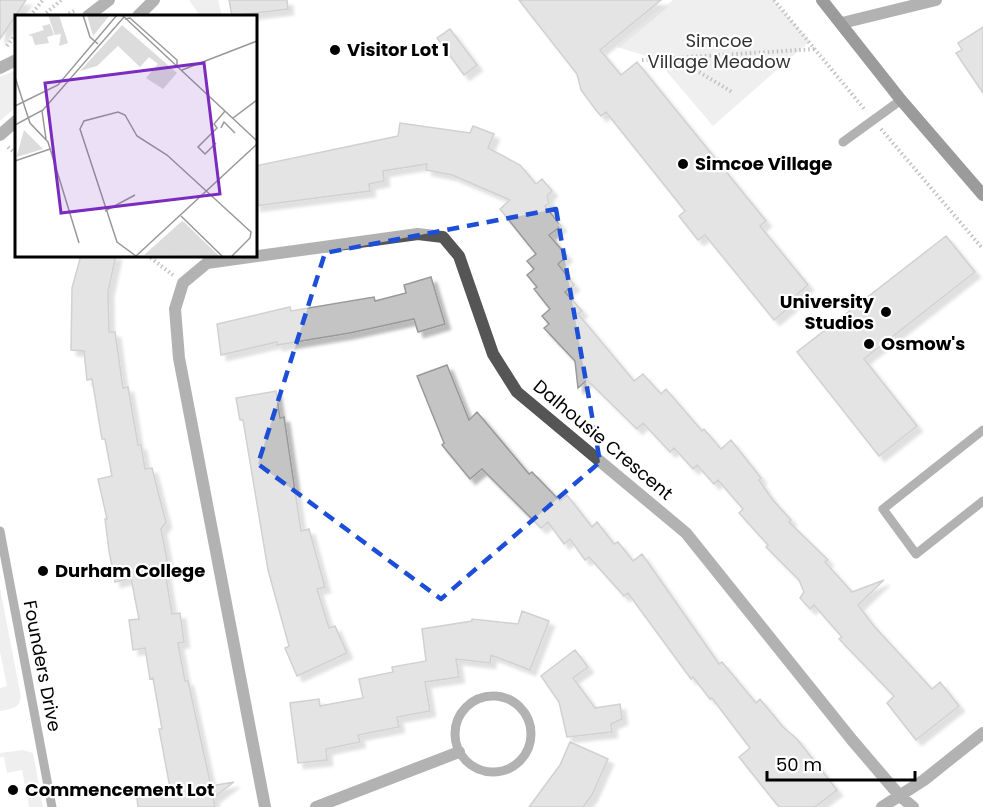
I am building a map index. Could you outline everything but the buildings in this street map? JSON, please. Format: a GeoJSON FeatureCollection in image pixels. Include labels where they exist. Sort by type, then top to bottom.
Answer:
{"type":"FeatureCollection","features":[{"type":"Feature","properties":{"kind":"main road"},"geometry":{"type":"LineString","coordinates":[[822,0],[901,100],[983,195]]}},
{"type":"Feature","properties":{"kind":"street"},"geometry":{"type":"LineString","coordinates":[[89,15],[109,0]]}},
{"type":"Feature","properties":{"kind":"street"},"geometry":{"type":"LineString","coordinates":[[139,15],[154,0]]}},
{"type":"Feature","properties":{"kind":"street"},"geometry":{"type":"LineString","coordinates":[[842,23],[936,0]]}},
{"type":"Feature","properties":{"kind":"street"},"geometry":{"type":"LineString","coordinates":[[0,68],[15,60]]}},
{"type":"Feature","properties":{"kind":"street"},"geometry":{"type":"LineString","coordinates":[[3,140],[15,123]]}},
{"type":"Feature","properties":{"kind":"street","name":"Dalhousie Crescent"},"geometry":{"type":"LineString","coordinates":[[183,283],[207,263],[418,234],[443,237],[459,256],[493,354],[517,392],[686,533],[852,740],[899,795],[913,807]]}},
{"type":"Feature","properties":{"kind":"street"},"geometry":{"type":"LineString","coordinates":[[183,283],[175,309],[179,358],[265,807]]}},
{"type":"Feature","properties":{"kind":"street"},"geometry":{"type":"LineString","coordinates":[[882,807],[924,780],[983,733]]}},
{"type":"Feature","properties":{"kind":"street"},"geometry":{"type":"LineString","coordinates":[[316,807],[459,752]]}},
{"type":"Feature","properties":{"kind":"lane"},"geometry":{"type":"LineString","coordinates":[[843,142],[901,100]]}},
{"type":"Feature","properties":{"kind":"lane"},"geometry":{"type":"LineString","coordinates":[[983,430],[882,509],[916,554],[983,501]]}},
{"type":"Feature","properties":{"kind":"lane","name":"Founders Drive"},"geometry":{"type":"LineString","coordinates":[[0,531],[52,807]]}},
{"type":"Feature","properties":{"kind":"lane"},"geometry":{"type":"LineString","coordinates":[[500,697],[512,701],[521,708],[528,719],[530,745],[524,756],[509,768],[491,772],[478,769],[467,762],[459,752],[455,728],[459,717],[476,700],[500,697]]}},
{"type":"Feature","properties":{"kind":"path"},"geometry":{"type":"LineString","coordinates":[[31,15],[42,0]]}},
{"type":"Feature","properties":{"kind":"path"},"geometry":{"type":"LineString","coordinates":[[44,15],[61,0]]}},
{"type":"Feature","properties":{"kind":"path"},"geometry":{"type":"LineString","coordinates":[[4,50],[15,35]]}},
{"type":"Feature","properties":{"kind":"path"},"geometry":{"type":"LineString","coordinates":[[642,60],[816,49]]}},
{"type":"Feature","properties":{"kind":"path"},"geometry":{"type":"LineString","coordinates":[[676,58],[732,92]]}},
{"type":"Feature","properties":{"kind":"path"},"geometry":{"type":"LineString","coordinates":[[3,140],[15,153]]}},
{"type":"Feature","properties":{"kind":"path"},"geometry":{"type":"LineString","coordinates":[[148,256],[183,283]]}},
{"type":"Feature","properties":{"kind":"highlighted area"},"geometry":{"type":"Polygon","coordinates":[[[556,209],[600,462],[441,599],[258,464],[325,253],[556,209]]]}},
{"type":"Feature","properties":{"kind":"green space"},"geometry":{"type":"Polygon","coordinates":[[[189,0],[218,0],[222,15],[199,15],[189,0]]]}},
{"type":"Feature","properties":{"kind":"green space","name":"Simcoe Village Meadow"},"geometry":{"type":"Polygon","coordinates":[[[673,0],[773,0],[810,41],[713,126],[656,59],[617,47],[673,0]]]}},
{"type":"Feature","properties":{"kind":"green space"},"geometry":{"type":"Polygon","coordinates":[[[15,70],[15,108],[0,121],[0,77],[15,70]]]}},
{"type":"Feature","properties":{"kind":"green space"},"geometry":{"type":"Polygon","coordinates":[[[0,588],[21,697],[16,706],[0,711],[0,688],[7,686],[0,652],[0,588]]]}},
{"type":"Feature","properties":{"kind":"green space"},"geometry":{"type":"Polygon","coordinates":[[[23,750],[33,753],[43,807],[29,807],[22,770],[7,773],[4,757],[0,757],[0,753],[23,750]]]}},
{"type":"Feature","properties":{"kind":"place","name":"Visitor Lot 1"},"geometry":{"type":"Point","coordinates":[335,50]}},
{"type":"Feature","properties":{"kind":"place","name":"Simcoe Village"},"geometry":{"type":"Point","coordinates":[683,164]}},
{"type":"Feature","properties":{"kind":"place","name":"University Studios"},"geometry":{"type":"Point","coordinates":[886,312]}},
{"type":"Feature","properties":{"kind":"place","name":"Osmow's"},"geometry":{"type":"Point","coordinates":[869,344]}},
{"type":"Feature","properties":{"kind":"place","name":"Durham College"},"geometry":{"type":"Point","coordinates":[43,571]}},
{"type":"Feature","properties":{"kind":"place","name":"Commencement Lot"},"geometry":{"type":"Point","coordinates":[13,790]}}]}
